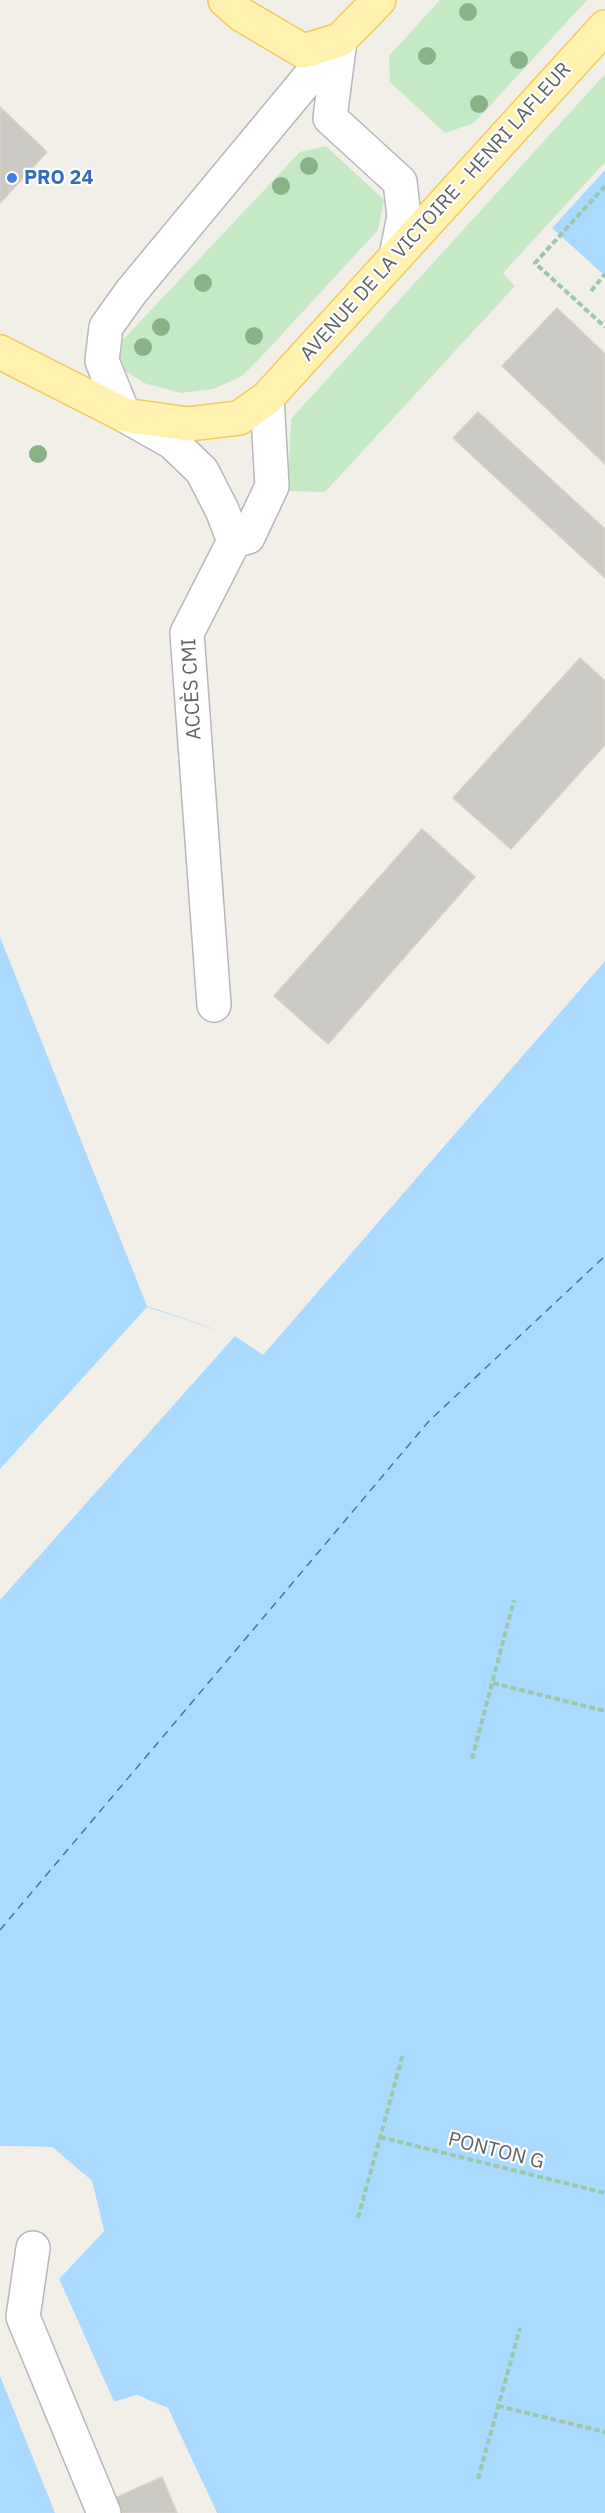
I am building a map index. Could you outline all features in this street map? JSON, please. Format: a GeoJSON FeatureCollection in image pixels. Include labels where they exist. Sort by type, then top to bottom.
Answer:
{"type":"FeatureCollection","features":[{"type":"Feature","properties":{"kind":"main road"},"geometry":{"type":"LineString","coordinates":[[225,0],[242,15],[303,51],[340,40],[379,0]]}},
{"type":"Feature","properties":{"kind":"main road","name":"AVENUE DE LA VICTOIRE - HENRI LAFLEUR"},"geometry":{"type":"LineString","coordinates":[[0,352],[124,415],[188,424],[239,418],[267,398],[605,27]]}},
{"type":"Feature","properties":{"kind":"street"},"geometry":{"type":"LineString","coordinates":[[340,40],[330,118],[400,182],[404,216],[396,256]]}},
{"type":"Feature","properties":{"kind":"street"},"geometry":{"type":"LineString","coordinates":[[234,541],[222,510],[202,471],[172,442],[124,415],[102,360],[106,327],[131,292],[340,40]]}},
{"type":"Feature","properties":{"kind":"street","name":"ACCÈS CMI"},"geometry":{"type":"LineString","coordinates":[[214,1005],[187,633],[234,541],[248,537],[272,486],[267,398]]}},
{"type":"Feature","properties":{"kind":"street"},"geometry":{"type":"LineString","coordinates":[[33,2248],[23,2317],[104,2513]]}},
{"type":"Feature","properties":{"kind":"path"},"geometry":{"type":"LineString","coordinates":[[605,186],[535,263],[605,327]]}},
{"type":"Feature","properties":{"kind":"path"},"geometry":{"type":"LineString","coordinates":[[591,291],[605,274]]}},
{"type":"Feature","properties":{"kind":"path"},"geometry":{"type":"LineString","coordinates":[[472,1759],[514,1600]]}},
{"type":"Feature","properties":{"kind":"path"},"geometry":{"type":"LineString","coordinates":[[493,1683],[605,1711]]}},
{"type":"Feature","properties":{"kind":"path"},"geometry":{"type":"LineString","coordinates":[[358,2218],[403,2054]]}},
{"type":"Feature","properties":{"kind":"path","name":"PONTON G"},"geometry":{"type":"LineString","coordinates":[[380,2137],[605,2193]]}},
{"type":"Feature","properties":{"kind":"path"},"geometry":{"type":"LineString","coordinates":[[478,2479],[520,2328]]}},
{"type":"Feature","properties":{"kind":"path"},"geometry":{"type":"LineString","coordinates":[[498,2406],[605,2432]]}},
{"type":"Feature","properties":{"kind":"green space"},"geometry":{"type":"Polygon","coordinates":[[[440,0],[587,0],[474,123],[445,133],[390,82],[389,56],[440,0]]]}},
{"type":"Feature","properties":{"kind":"green space"},"geometry":{"type":"Polygon","coordinates":[[[605,74],[605,162],[503,273],[515,286],[325,492],[288,491],[291,419],[605,74]]]}},
{"type":"Feature","properties":{"kind":"green space"},"geometry":{"type":"Polygon","coordinates":[[[326,146],[384,200],[378,230],[261,357],[242,376],[213,389],[181,393],[144,383],[119,367],[119,344],[300,152],[326,146]]]}},
{"type":"Feature","properties":{"kind":"water"},"geometry":{"type":"Polygon","coordinates":[[[605,170],[605,276],[552,228],[605,170]]]}},
{"type":"Feature","properties":{"kind":"water"},"geometry":{"type":"Polygon","coordinates":[[[0,937],[147,1306],[235,1336],[263,1355],[605,961],[605,2513],[217,2513],[168,2409],[137,2395],[114,2402],[59,2279],[104,2231],[92,2181],[52,2147],[0,2146],[0,937]]]}},
{"type":"Feature","properties":{"kind":"water"},"geometry":{"type":"Polygon","coordinates":[[[0,2376],[55,2513],[0,2513],[0,2376]]]}},
{"type":"Feature","properties":{"kind":"pier"},"geometry":{"type":"Polygon","coordinates":[[[147,1307],[235,1336],[0,1600],[0,1469],[147,1307]]]}},
{"type":"Feature","properties":{"kind":"pier"},"geometry":{"type":"Polygon","coordinates":[[[0,2146],[52,2147],[92,2181],[104,2231],[59,2279],[114,2402],[137,2395],[168,2408],[217,2513],[214,2513],[166,2411],[136,2398],[112,2404],[56,2280],[101,2230],[89,2183],[51,2150],[0,2149],[0,2146]]]}},
{"type":"Feature","properties":{"kind":"building","name":"PRO 24"},"geometry":{"type":"Polygon","coordinates":[[[0,107],[47,152],[0,203],[0,107]]]}},
{"type":"Feature","properties":{"kind":"building"},"geometry":{"type":"Polygon","coordinates":[[[557,308],[605,354],[605,464],[502,366],[557,308]]]}},
{"type":"Feature","properties":{"kind":"building"},"geometry":{"type":"Polygon","coordinates":[[[478,412],[605,529],[605,578],[453,438],[478,412]]]}},
{"type":"Feature","properties":{"kind":"building"},"geometry":{"type":"Polygon","coordinates":[[[580,658],[605,681],[605,745],[511,849],[453,798],[580,658]]]}},
{"type":"Feature","properties":{"kind":"building"},"geometry":{"type":"Polygon","coordinates":[[[422,829],[475,877],[328,1044],[274,996],[422,829]]]}},
{"type":"Feature","properties":{"kind":"building"},"geometry":{"type":"Polygon","coordinates":[[[162,2477],[177,2513],[119,2513],[113,2499],[162,2477]]]}},
{"type":"Feature","properties":{"kind":"ferry route"},"geometry":{"type":"LineString","coordinates":[[0,1930],[429,1421],[605,1256]]}},
{"type":"Feature","properties":{"kind":"place","name":"PRO 24"},"geometry":{"type":"Point","coordinates":[12,178]}}]}
